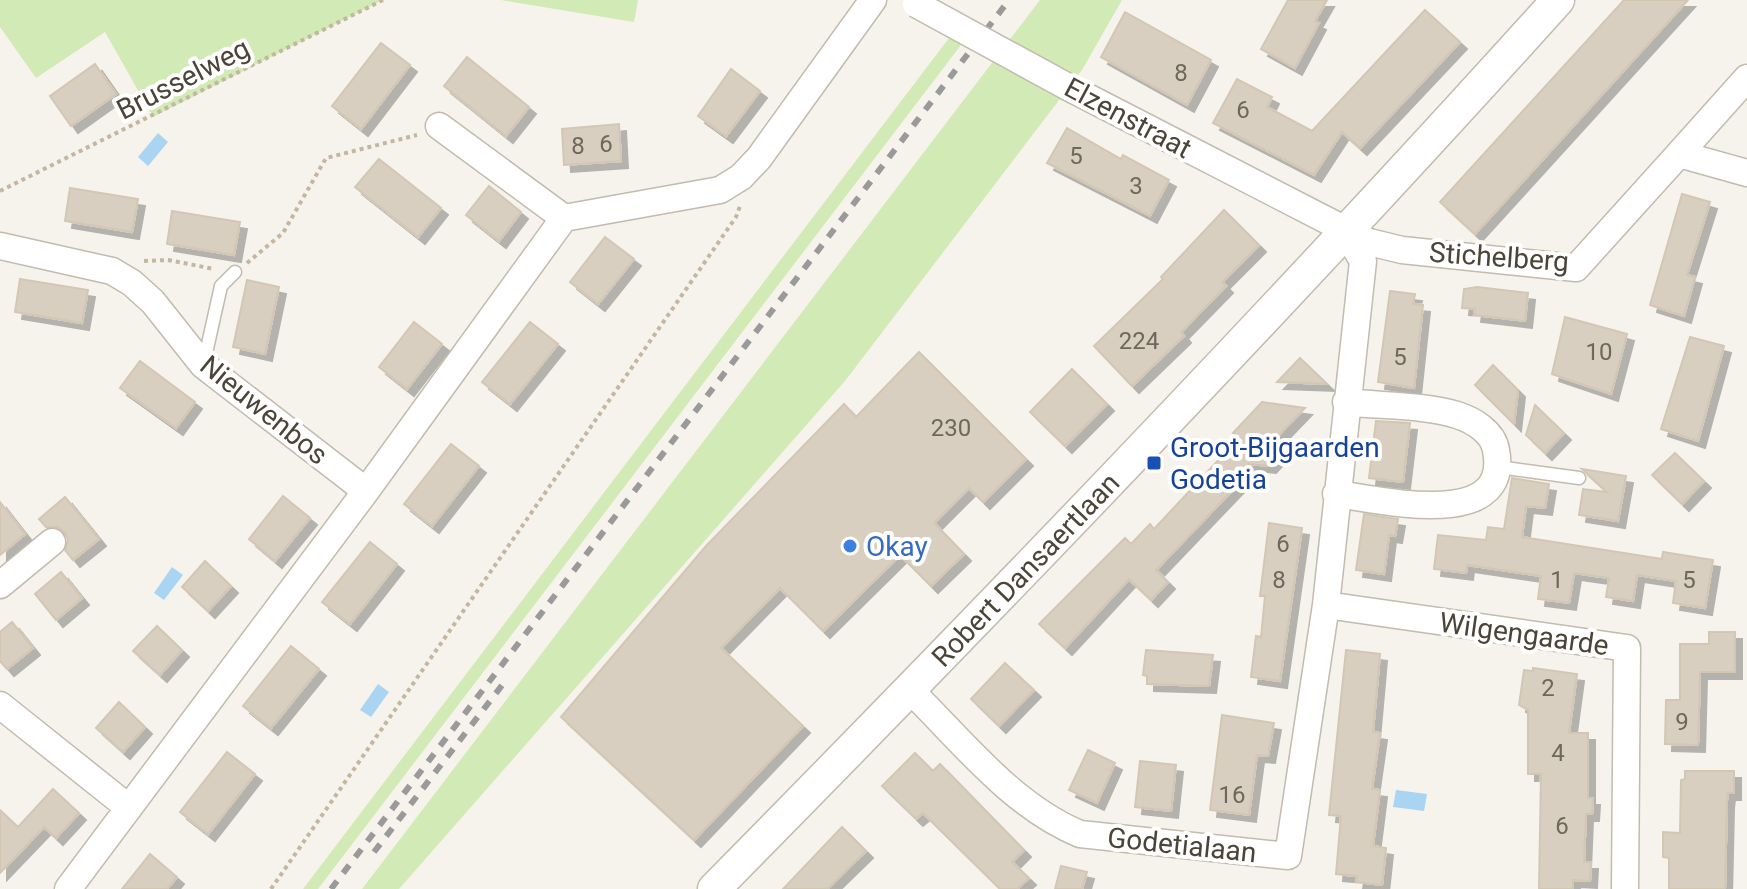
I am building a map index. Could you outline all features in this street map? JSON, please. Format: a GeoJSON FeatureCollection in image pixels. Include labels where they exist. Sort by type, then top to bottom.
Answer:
{"type":"FeatureCollection","features":[{"type":"Feature","properties":{"kind":"street"},"geometry":{"type":"LineString","coordinates":[[68,889],[366,491],[564,218],[605,207],[691,197],[720,190],[741,177],[759,158],[873,0]]}},
{"type":"Feature","properties":{"kind":"street","name":"Robert Dansaertlaan"},"geometry":{"type":"LineString","coordinates":[[714,889],[910,690],[1347,234],[1558,0]]}},
{"type":"Feature","properties":{"kind":"street","name":"Elzenstraat"},"geometry":{"type":"LineString","coordinates":[[913,2],[1347,234]]}},
{"type":"Feature","properties":{"kind":"street"},"geometry":{"type":"LineString","coordinates":[[1747,78],[1679,154],[1747,173]]}},
{"type":"Feature","properties":{"kind":"street"},"geometry":{"type":"LineString","coordinates":[[439,126],[564,218]]}},
{"type":"Feature","properties":{"kind":"street","name":"Stichelberg"},"geometry":{"type":"LineString","coordinates":[[1347,234],[1402,250],[1576,268],[1679,154]]}},
{"type":"Feature","properties":{"kind":"street","name":"Godetialaan"},"geometry":{"type":"LineString","coordinates":[[910,690],[1026,804],[1050,822],[1080,834],[1288,856],[1326,605],[1363,261],[1347,234]]}},
{"type":"Feature","properties":{"kind":"street","name":"Nieuwenbos"},"geometry":{"type":"LineString","coordinates":[[0,246],[112,271],[153,302],[203,365],[366,491]]}},
{"type":"Feature","properties":{"kind":"street"},"geometry":{"type":"LineString","coordinates":[[1336,494],[1443,507],[1470,502],[1489,485],[1498,467],[1496,446],[1481,426],[1455,414],[1346,402]]}},
{"type":"Feature","properties":{"kind":"street"},"geometry":{"type":"LineString","coordinates":[[0,585],[52,542]]}},
{"type":"Feature","properties":{"kind":"street","name":"Wilgengaarde"},"geometry":{"type":"LineString","coordinates":[[1326,605],[1627,648],[1625,889]]}},
{"type":"Feature","properties":{"kind":"street"},"geometry":{"type":"LineString","coordinates":[[0,705],[129,808]]}},
{"type":"Feature","properties":{"kind":"lane"},"geometry":{"type":"LineString","coordinates":[[203,365],[221,286],[235,272]]}},
{"type":"Feature","properties":{"kind":"lane"},"geometry":{"type":"LineString","coordinates":[[1498,467],[1579,478]]}},
{"type":"Feature","properties":{"kind":"path","name":"Brusselweg"},"geometry":{"type":"LineString","coordinates":[[0,191],[383,0]]}},
{"type":"Feature","properties":{"kind":"path"},"geometry":{"type":"LineString","coordinates":[[112,271],[123,263],[168,260],[235,272],[283,233],[326,158],[405,140],[439,126]]}},
{"type":"Feature","properties":{"kind":"path"},"geometry":{"type":"LineString","coordinates":[[271,889],[736,217],[742,199],[741,177]]}},
{"type":"Feature","properties":{"kind":"green space"},"geometry":{"type":"Polygon","coordinates":[[[0,0],[383,0],[153,117],[105,32],[36,78],[0,27],[0,0]]]}},
{"type":"Feature","properties":{"kind":"green space"},"geometry":{"type":"Polygon","coordinates":[[[501,0],[638,0],[634,22],[501,0]]]}},
{"type":"Feature","properties":{"kind":"green space"},"geometry":{"type":"Polygon","coordinates":[[[1040,0],[1122,0],[1082,70],[845,381],[399,889],[362,889],[1040,0]]]}},
{"type":"Feature","properties":{"kind":"green space"},"geometry":{"type":"Polygon","coordinates":[[[949,38],[961,45],[318,889],[303,889],[949,38]]]}},
{"type":"Feature","properties":{"kind":"water"},"geometry":{"type":"Polygon","coordinates":[[[158,133],[168,142],[148,166],[138,157],[158,133]]]}},
{"type":"Feature","properties":{"kind":"water"},"geometry":{"type":"Polygon","coordinates":[[[172,567],[183,575],[164,600],[154,593],[172,567]]]}},
{"type":"Feature","properties":{"kind":"water"},"geometry":{"type":"Polygon","coordinates":[[[378,684],[389,692],[371,717],[360,710],[378,684]]]}},
{"type":"Feature","properties":{"kind":"water"},"geometry":{"type":"Polygon","coordinates":[[[1396,790],[1427,794],[1424,811],[1393,807],[1396,790]]]}},
{"type":"Feature","properties":{"kind":"building"},"geometry":{"type":"Polygon","coordinates":[[[1288,0],[1327,0],[1315,21],[1319,23],[1295,68],[1261,49],[1288,0]]]}},
{"type":"Feature","properties":{"kind":"building"},"geometry":{"type":"Polygon","coordinates":[[[1624,0],[1688,0],[1475,234],[1440,202],[1624,0]]]}},
{"type":"Feature","properties":{"kind":"building"},"geometry":{"type":"Polygon","coordinates":[[[1425,10],[1460,42],[1360,148],[1342,132],[1314,175],[1213,123],[1237,79],[1272,97],[1267,107],[1312,131],[1425,10]]]}},
{"type":"Feature","properties":{"kind":"building"},"geometry":{"type":"Polygon","coordinates":[[[1125,12],[1211,60],[1187,105],[1101,57],[1125,12]]]}},
{"type":"Feature","properties":{"kind":"building"},"geometry":{"type":"Polygon","coordinates":[[[381,43],[410,65],[361,129],[332,106],[381,43]]]}},
{"type":"Feature","properties":{"kind":"building"},"geometry":{"type":"Polygon","coordinates":[[[467,57],[529,107],[506,136],[444,86],[467,57]]]}},
{"type":"Feature","properties":{"kind":"building"},"geometry":{"type":"Polygon","coordinates":[[[95,64],[116,94],[71,126],[50,96],[95,64]]]}},
{"type":"Feature","properties":{"kind":"building"},"geometry":{"type":"Polygon","coordinates":[[[731,69],[760,91],[726,136],[698,116],[731,69]]]}},
{"type":"Feature","properties":{"kind":"building"},"geometry":{"type":"Polygon","coordinates":[[[619,124],[621,161],[564,165],[562,129],[619,124]]]}},
{"type":"Feature","properties":{"kind":"building"},"geometry":{"type":"Polygon","coordinates":[[[1067,128],[1121,159],[1123,155],[1169,180],[1150,216],[1047,163],[1067,128]]]}},
{"type":"Feature","properties":{"kind":"building"},"geometry":{"type":"Polygon","coordinates":[[[379,159],[441,208],[418,237],[355,187],[379,159]]]}},
{"type":"Feature","properties":{"kind":"building"},"geometry":{"type":"Polygon","coordinates":[[[489,186],[521,212],[499,241],[466,215],[489,186]]]}},
{"type":"Feature","properties":{"kind":"building"},"geometry":{"type":"Polygon","coordinates":[[[70,188],[138,199],[132,232],[65,221],[70,188]]]}},
{"type":"Feature","properties":{"kind":"building"},"geometry":{"type":"Polygon","coordinates":[[[1682,194],[1710,202],[1687,275],[1695,277],[1684,316],[1650,305],[1682,194]]]}},
{"type":"Feature","properties":{"kind":"building"},"geometry":{"type":"Polygon","coordinates":[[[1224,210],[1259,245],[1222,282],[1226,286],[1181,332],[1184,336],[1132,386],[1094,346],[1163,279],[1161,277],[1224,210]]]}},
{"type":"Feature","properties":{"kind":"building"},"geometry":{"type":"Polygon","coordinates":[[[172,211],[240,222],[234,255],[167,244],[172,211]]]}},
{"type":"Feature","properties":{"kind":"building"},"geometry":{"type":"Polygon","coordinates":[[[605,237],[634,259],[598,304],[570,282],[605,237]]]}},
{"type":"Feature","properties":{"kind":"building"},"geometry":{"type":"Polygon","coordinates":[[[20,279],[88,290],[82,323],[15,312],[20,279]]]}},
{"type":"Feature","properties":{"kind":"building"},"geometry":{"type":"Polygon","coordinates":[[[247,280],[279,287],[265,354],[233,347],[247,280]]]}},
{"type":"Feature","properties":{"kind":"building"},"geometry":{"type":"Polygon","coordinates":[[[1477,287],[1528,293],[1525,321],[1474,315],[1475,309],[1462,308],[1464,289],[1477,287]]]}},
{"type":"Feature","properties":{"kind":"building"},"geometry":{"type":"Polygon","coordinates":[[[1390,291],[1415,294],[1413,304],[1423,305],[1414,388],[1378,382],[1390,291]]]}},
{"type":"Feature","properties":{"kind":"building"},"geometry":{"type":"Polygon","coordinates":[[[1565,317],[1627,334],[1611,394],[1552,374],[1565,317]]]}},
{"type":"Feature","properties":{"kind":"building"},"geometry":{"type":"Polygon","coordinates":[[[414,322],[442,344],[407,389],[379,367],[414,322]]]}},
{"type":"Feature","properties":{"kind":"building"},"geometry":{"type":"Polygon","coordinates":[[[530,322],[558,344],[510,404],[482,382],[530,322]]]}},
{"type":"Feature","properties":{"kind":"building"},"geometry":{"type":"Polygon","coordinates":[[[1690,337],[1724,346],[1698,441],[1661,429],[1690,337]]]}},
{"type":"Feature","properties":{"kind":"building"},"geometry":{"type":"Polygon","coordinates":[[[919,352],[1026,459],[983,502],[969,488],[934,523],[964,554],[931,586],[900,555],[823,631],[780,588],[721,648],[803,726],[694,840],[561,717],[706,546],[844,404],[856,417],[919,352]]]}},
{"type":"Feature","properties":{"kind":"building"},"geometry":{"type":"Polygon","coordinates":[[[1300,358],[1327,384],[1277,382],[1300,358]]]}},
{"type":"Feature","properties":{"kind":"building"},"geometry":{"type":"Polygon","coordinates":[[[140,361],[195,402],[176,428],[120,388],[140,361]]]}},
{"type":"Feature","properties":{"kind":"building"},"geometry":{"type":"Polygon","coordinates":[[[1493,365],[1518,390],[1514,424],[1475,385],[1493,365]]]}},
{"type":"Feature","properties":{"kind":"building"},"geometry":{"type":"Polygon","coordinates":[[[1072,369],[1107,404],[1065,446],[1030,412],[1072,369]]]}},
{"type":"Feature","properties":{"kind":"building"},"geometry":{"type":"Polygon","coordinates":[[[1262,402],[1305,408],[1275,439],[1286,448],[1269,466],[1249,464],[1248,474],[1156,570],[1168,582],[1151,600],[1129,579],[1065,648],[1039,624],[1125,538],[1131,544],[1150,524],[1154,529],[1239,438],[1233,433],[1262,402]]]}},
{"type":"Feature","properties":{"kind":"building"},"geometry":{"type":"Polygon","coordinates":[[[1535,405],[1564,433],[1545,453],[1526,435],[1535,405]]]}},
{"type":"Feature","properties":{"kind":"building"},"geometry":{"type":"Polygon","coordinates":[[[1376,421],[1410,423],[1403,482],[1369,478],[1376,421]]]}},
{"type":"Feature","properties":{"kind":"building"},"geometry":{"type":"Polygon","coordinates":[[[451,444],[479,466],[432,526],[404,504],[451,444]]]}},
{"type":"Feature","properties":{"kind":"building"},"geometry":{"type":"Polygon","coordinates":[[[1675,453],[1704,481],[1682,504],[1652,475],[1675,453]]]}},
{"type":"Feature","properties":{"kind":"building"},"geometry":{"type":"Polygon","coordinates":[[[1582,469],[1626,476],[1618,521],[1579,515],[1583,489],[1607,492],[1582,469]]]}},
{"type":"Feature","properties":{"kind":"building"},"geometry":{"type":"Polygon","coordinates":[[[1512,478],[1549,484],[1545,508],[1526,506],[1522,537],[1662,559],[1663,552],[1713,560],[1705,608],[1673,603],[1676,581],[1637,575],[1633,601],[1606,597],[1609,578],[1574,573],[1569,603],[1538,599],[1541,576],[1467,565],[1466,573],[1434,569],[1438,535],[1486,540],[1488,527],[1504,529],[1512,478]]]}},
{"type":"Feature","properties":{"kind":"building"},"geometry":{"type":"Polygon","coordinates":[[[283,496],[310,518],[275,561],[249,539],[283,496]]]}},
{"type":"Feature","properties":{"kind":"building"},"geometry":{"type":"Polygon","coordinates":[[[65,497],[99,539],[73,560],[65,550],[68,540],[65,532],[57,527],[46,527],[39,519],[65,497]]]}},
{"type":"Feature","properties":{"kind":"building"},"geometry":{"type":"Polygon","coordinates":[[[0,502],[25,534],[0,555],[0,502]]]}},
{"type":"Feature","properties":{"kind":"building"},"geometry":{"type":"Polygon","coordinates":[[[1364,514],[1398,519],[1395,536],[1389,535],[1384,574],[1356,570],[1364,514]]]}},
{"type":"Feature","properties":{"kind":"building"},"geometry":{"type":"Polygon","coordinates":[[[1269,523],[1302,528],[1280,681],[1251,677],[1256,636],[1261,637],[1265,596],[1260,596],[1269,523]]]}},
{"type":"Feature","properties":{"kind":"building"},"geometry":{"type":"Polygon","coordinates":[[[370,542],[397,564],[350,624],[322,602],[370,542]]]}},
{"type":"Feature","properties":{"kind":"building"},"geometry":{"type":"Polygon","coordinates":[[[205,561],[231,586],[208,611],[182,587],[205,561]]]}},
{"type":"Feature","properties":{"kind":"building"},"geometry":{"type":"Polygon","coordinates":[[[61,572],[82,598],[56,620],[35,594],[61,572]]]}},
{"type":"Feature","properties":{"kind":"building"},"geometry":{"type":"Polygon","coordinates":[[[12,622],[33,648],[7,669],[0,661],[0,632],[12,622]]]}},
{"type":"Feature","properties":{"kind":"building"},"geometry":{"type":"Polygon","coordinates":[[[157,626],[182,650],[160,675],[133,651],[157,626]]]}},
{"type":"Feature","properties":{"kind":"building"},"geometry":{"type":"Polygon","coordinates":[[[1709,632],[1735,632],[1735,672],[1700,672],[1698,745],[1665,744],[1666,700],[1680,700],[1680,644],[1709,644],[1709,632]]]}},
{"type":"Feature","properties":{"kind":"building"},"geometry":{"type":"Polygon","coordinates":[[[291,646],[319,669],[271,728],[243,706],[291,646]]]}},
{"type":"Feature","properties":{"kind":"building"},"geometry":{"type":"Polygon","coordinates":[[[1146,650],[1213,655],[1209,686],[1147,684],[1147,676],[1143,675],[1146,650]]]}},
{"type":"Feature","properties":{"kind":"building"},"geometry":{"type":"Polygon","coordinates":[[[1346,650],[1380,654],[1373,732],[1380,733],[1372,789],[1380,790],[1373,846],[1386,848],[1382,885],[1356,882],[1357,876],[1336,874],[1341,816],[1329,815],[1346,650]]]}},
{"type":"Feature","properties":{"kind":"building"},"geometry":{"type":"Polygon","coordinates":[[[1005,663],[1034,690],[999,726],[971,699],[1005,663]]]}},
{"type":"Feature","properties":{"kind":"building"},"geometry":{"type":"Polygon","coordinates":[[[1533,668],[1577,674],[1569,733],[1588,733],[1588,798],[1593,798],[1592,814],[1586,814],[1584,862],[1591,862],[1590,881],[1573,880],[1573,889],[1539,889],[1541,774],[1528,774],[1528,710],[1519,705],[1524,670],[1533,671],[1533,668]]]}},
{"type":"Feature","properties":{"kind":"building"},"geometry":{"type":"Polygon","coordinates":[[[119,702],[145,727],[123,752],[96,728],[119,702]]]}},
{"type":"Feature","properties":{"kind":"building"},"geometry":{"type":"Polygon","coordinates":[[[1222,715],[1274,723],[1268,756],[1257,755],[1249,815],[1210,810],[1222,715]]]}},
{"type":"Feature","properties":{"kind":"building"},"geometry":{"type":"Polygon","coordinates":[[[1088,750],[1115,763],[1097,803],[1069,790],[1088,750]]]}},
{"type":"Feature","properties":{"kind":"building"},"geometry":{"type":"Polygon","coordinates":[[[227,752],[255,774],[208,834],[180,812],[227,752]]]}},
{"type":"Feature","properties":{"kind":"building"},"geometry":{"type":"Polygon","coordinates":[[[915,753],[933,771],[940,764],[1024,850],[1012,862],[1029,878],[1017,889],[1000,889],[923,813],[916,819],[882,786],[915,753]]]}},
{"type":"Feature","properties":{"kind":"building"},"geometry":{"type":"Polygon","coordinates":[[[1140,761],[1176,765],[1171,811],[1135,807],[1140,761]]]}},
{"type":"Feature","properties":{"kind":"building"},"geometry":{"type":"Polygon","coordinates":[[[1685,771],[1734,771],[1734,793],[1728,793],[1727,801],[1725,889],[1669,889],[1669,858],[1663,857],[1663,832],[1680,833],[1681,780],[1685,779],[1685,771]]]}},
{"type":"Feature","properties":{"kind":"building"},"geometry":{"type":"Polygon","coordinates":[[[53,789],[79,813],[56,838],[44,827],[0,873],[0,810],[18,827],[53,789]]]}},
{"type":"Feature","properties":{"kind":"building"},"geometry":{"type":"Polygon","coordinates":[[[842,827],[866,851],[827,889],[783,889],[842,827]]]}},
{"type":"Feature","properties":{"kind":"building"},"geometry":{"type":"Polygon","coordinates":[[[150,854],[177,877],[167,889],[122,889],[150,854]]]}},
{"type":"Feature","properties":{"kind":"building"},"geometry":{"type":"Polygon","coordinates":[[[1061,866],[1087,872],[1082,889],[1055,889],[1061,866]]]}},
{"type":"Feature","properties":{"kind":"railway"},"geometry":{"type":"LineString","coordinates":[[331,889],[1009,0]]}},
{"type":"Feature","properties":{"kind":"railway"},"geometry":{"type":"LineString","coordinates":[[374,852],[503,684]]}},
{"type":"Feature","properties":{"kind":"place","name":"Groot-Bijgaarden Godetia"},"geometry":{"type":"Point","coordinates":[1154,463]}},
{"type":"Feature","properties":{"kind":"place","name":"Okay"},"geometry":{"type":"Point","coordinates":[850,546]}}]}
